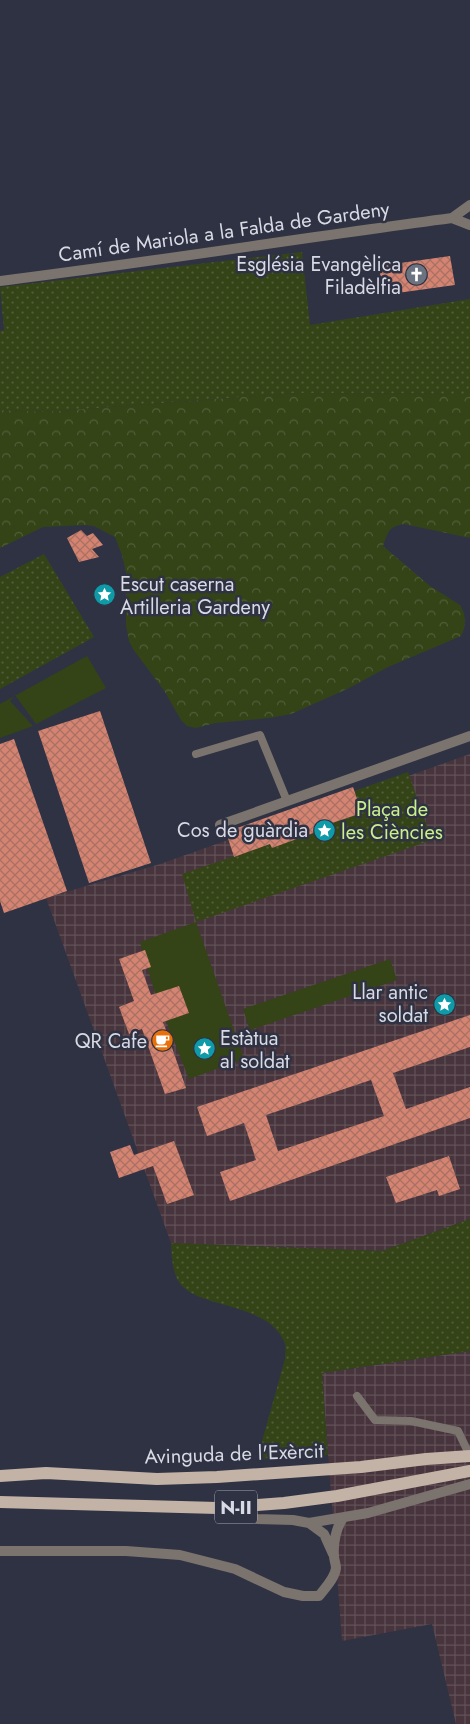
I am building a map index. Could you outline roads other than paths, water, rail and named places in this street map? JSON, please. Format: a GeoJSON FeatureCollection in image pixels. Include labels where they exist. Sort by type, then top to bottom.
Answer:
{"type":"FeatureCollection","features":[{"type":"Feature","properties":{"kind":"main road","name":"Avinguda de l'Exèrcit"},"geometry":{"type":"LineString","coordinates":[[0,1476],[46,1473],[157,1478],[217,1477],[361,1467],[470,1456]]}},
{"type":"Feature","properties":{"kind":"main road","name":"N-II"},"geometry":{"type":"LineString","coordinates":[[0,1502],[217,1508],[284,1503],[337,1496],[470,1471]]}},
{"type":"Feature","properties":{"kind":"street"},"geometry":{"type":"LineString","coordinates":[[452,218],[470,204]]}},
{"type":"Feature","properties":{"kind":"street","name":"Camí de Mariola a la Falda de Gardeny"},"geometry":{"type":"LineString","coordinates":[[0,281],[106,268],[303,238],[452,218],[470,224]]}},
{"type":"Feature","properties":{"kind":"street"},"geometry":{"type":"LineString","coordinates":[[220,825],[470,736]]}},
{"type":"Feature","properties":{"kind":"street"},"geometry":{"type":"LineString","coordinates":[[217,1508],[257,1519],[294,1520],[309,1523],[368,1513],[470,1484]]}},
{"type":"Feature","properties":{"kind":"street"},"geometry":{"type":"LineString","coordinates":[[0,1551],[126,1551],[180,1555],[235,1569],[284,1592],[303,1596],[319,1596],[329,1583],[336,1569],[334,1555],[336,1533],[344,1517]]}},
{"type":"Feature","properties":{"kind":"street"},"geometry":{"type":"LineString","coordinates":[[309,1523],[324,1534],[334,1555]]}},
{"type":"Feature","properties":{"kind":"lane"},"geometry":{"type":"LineString","coordinates":[[196,754],[260,735],[287,801]]}},
{"type":"Feature","properties":{"kind":"lane"},"geometry":{"type":"LineString","coordinates":[[357,1396],[375,1420],[411,1421],[458,1431],[470,1456]]}},
{"type":"Feature","properties":{"kind":"place","name":"Església Evangèlica Filadèlfia"},"geometry":{"type":"Point","coordinates":[417,275]}},
{"type":"Feature","properties":{"kind":"place","name":"Escut caserna Artilleria Gardeny"},"geometry":{"type":"Point","coordinates":[104,595]}},
{"type":"Feature","properties":{"kind":"place","name":"Cos de guàrdia"},"geometry":{"type":"Point","coordinates":[324,830]}},
{"type":"Feature","properties":{"kind":"place","name":"Llar antic soldat"},"geometry":{"type":"Point","coordinates":[444,1004]}},
{"type":"Feature","properties":{"kind":"place","name":"QR Cafe"},"geometry":{"type":"Point","coordinates":[163,1041]}},
{"type":"Feature","properties":{"kind":"place","name":"Estàtua al soldat"},"geometry":{"type":"Point","coordinates":[204,1049]}},
{"type":"Feature","properties":{"kind":"park label","name":"Plaça de les Ciències"},"geometry":{"type":"Point","coordinates":[392,820]}}]}
